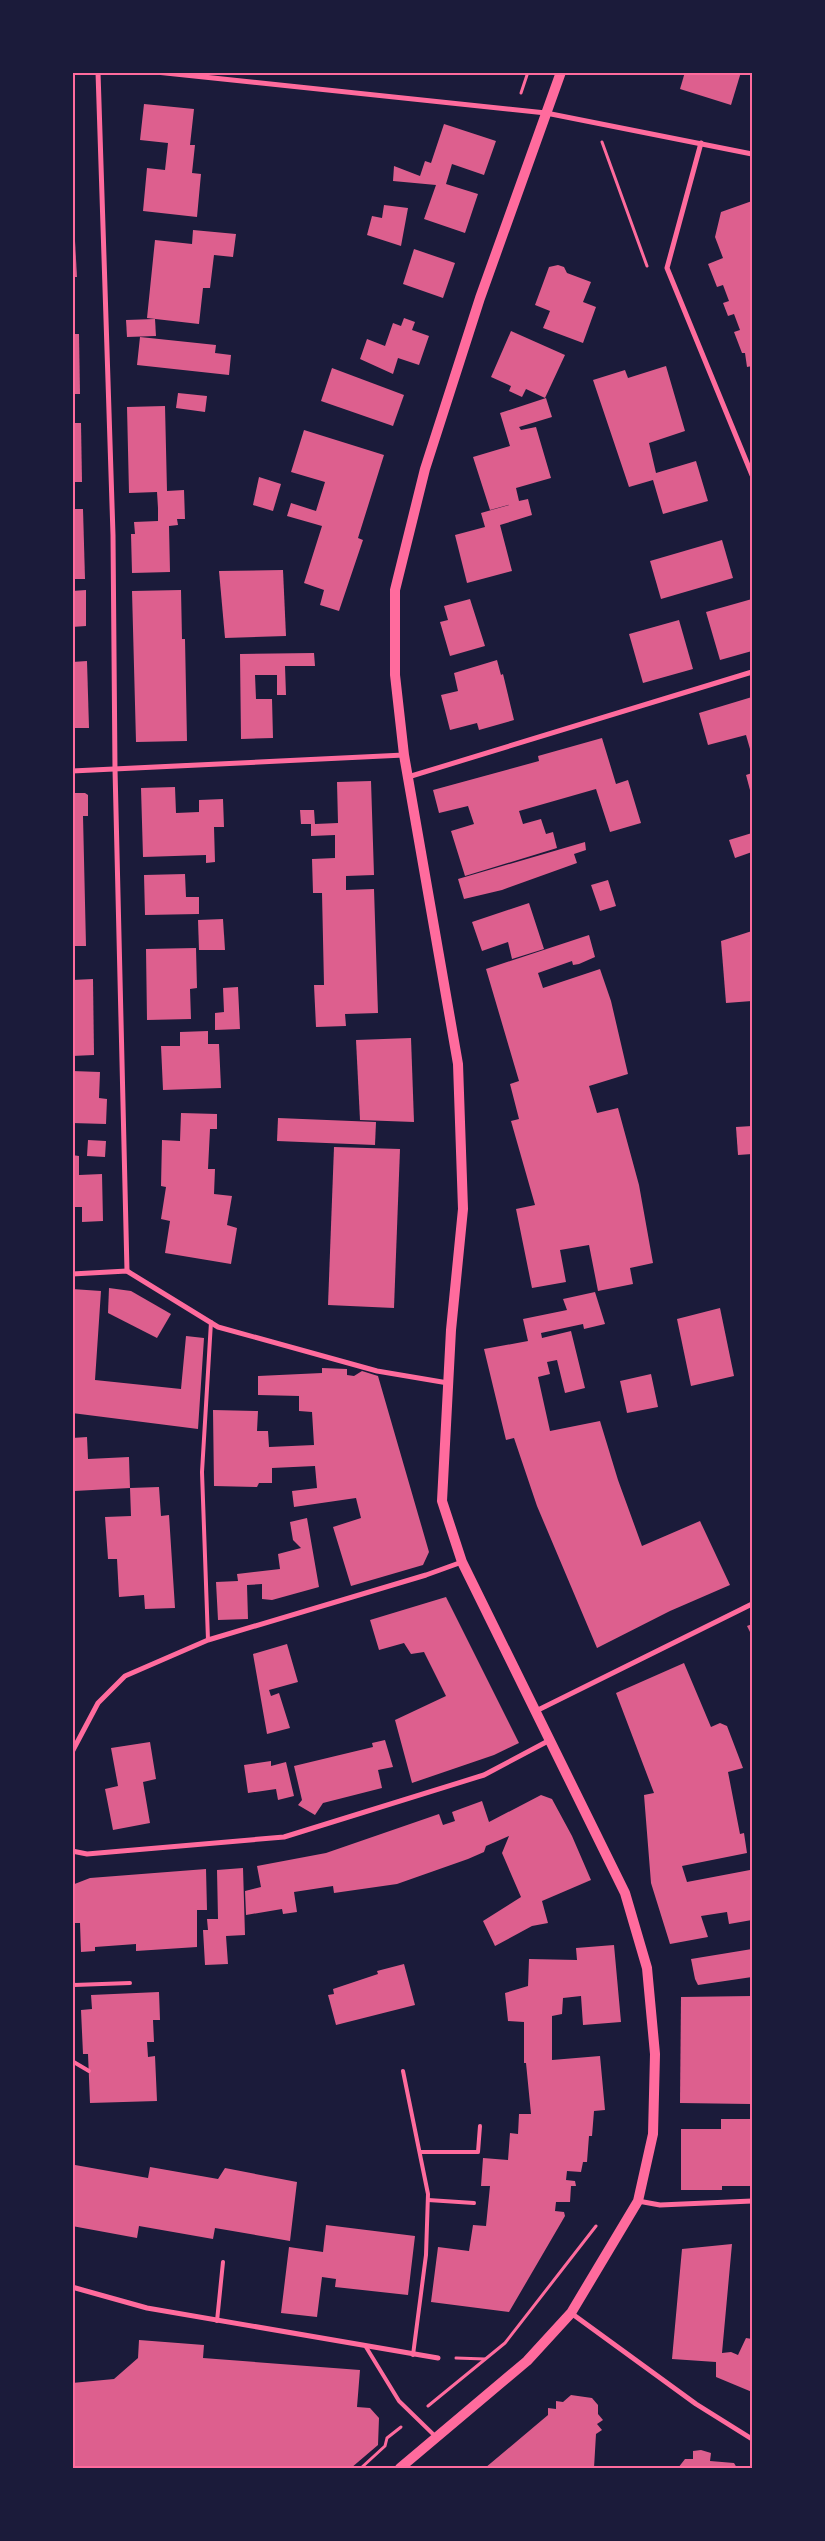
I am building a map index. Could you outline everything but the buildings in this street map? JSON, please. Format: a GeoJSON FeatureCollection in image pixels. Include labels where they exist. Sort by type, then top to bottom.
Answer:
{"type":"FeatureCollection","features":[{"type":"Feature","properties":{"kind":"main road"},"geometry":{"type":"LineString","coordinates":[[400,2468],[526,2360],[571,2314],[638,2201],[654,2134],[656,2054],[647,1968],[625,1893],[462,1562],[442,1501],[448,1383],[463,1208],[458,1064],[404,755],[395,675],[395,590],[425,469],[480,298],[561,72]]}},
{"type":"Feature","properties":{"kind":"street"},"geometry":{"type":"LineString","coordinates":[[98,72],[113,535],[115,770],[127,1271]]}},
{"type":"Feature","properties":{"kind":"street"},"geometry":{"type":"LineString","coordinates":[[156,72],[546,113],[752,154]]}},
{"type":"Feature","properties":{"kind":"street"},"geometry":{"type":"LineString","coordinates":[[701,143],[667,268],[752,475]]}},
{"type":"Feature","properties":{"kind":"street"},"geometry":{"type":"LineString","coordinates":[[408,777],[752,672]]}},
{"type":"Feature","properties":{"kind":"street"},"geometry":{"type":"LineString","coordinates":[[72,771],[404,755]]}},
{"type":"Feature","properties":{"kind":"street"},"geometry":{"type":"LineString","coordinates":[[72,1274],[127,1271],[218,1327],[377,1371],[448,1383]]}},
{"type":"Feature","properties":{"kind":"street"},"geometry":{"type":"LineString","coordinates":[[72,1752],[98,1703],[125,1676],[208,1640],[426,1576],[462,1562]]}},
{"type":"Feature","properties":{"kind":"street"},"geometry":{"type":"LineString","coordinates":[[536,1711],[752,1604]]}},
{"type":"Feature","properties":{"kind":"street"},"geometry":{"type":"LineString","coordinates":[[72,1851],[87,1854],[284,1837],[484,1775],[551,1740]]}},
{"type":"Feature","properties":{"kind":"street"},"geometry":{"type":"LineString","coordinates":[[638,2201],[660,2205],[752,2201]]}},
{"type":"Feature","properties":{"kind":"street"},"geometry":{"type":"LineString","coordinates":[[72,2287],[147,2308],[438,2358]]}},
{"type":"Feature","properties":{"kind":"street"},"geometry":{"type":"LineString","coordinates":[[571,2314],[696,2404],[752,2439]]}},
{"type":"Feature","properties":{"kind":"lane"},"geometry":{"type":"LineString","coordinates":[[208,1640],[202,1472],[211,1322]]}},
{"type":"Feature","properties":{"kind":"lane"},"geometry":{"type":"LineString","coordinates":[[72,1990],[73,1983],[130,1983]]}},
{"type":"Feature","properties":{"kind":"lane"},"geometry":{"type":"LineString","coordinates":[[72,2061],[88,2071]]}},
{"type":"Feature","properties":{"kind":"lane"},"geometry":{"type":"LineString","coordinates":[[403,2071],[428,2200],[426,2256],[413,2355]]}},
{"type":"Feature","properties":{"kind":"lane"},"geometry":{"type":"LineString","coordinates":[[420,2152],[478,2152],[480,2126]]}},
{"type":"Feature","properties":{"kind":"lane"},"geometry":{"type":"LineString","coordinates":[[428,2200],[474,2203]]}},
{"type":"Feature","properties":{"kind":"lane"},"geometry":{"type":"LineString","coordinates":[[217,2321],[223,2262]]}},
{"type":"Feature","properties":{"kind":"lane"},"geometry":{"type":"LineString","coordinates":[[366,2347],[399,2401],[437,2437]]}},
{"type":"Feature","properties":{"kind":"path"},"geometry":{"type":"LineString","coordinates":[[596,122],[648,267],[667,268]]}},
{"type":"Feature","properties":{"kind":"path"},"geometry":{"type":"LineString","coordinates":[[361,2468],[385,2446],[387,2438],[505,2343],[596,2226],[604,2221]]}},
{"type":"Feature","properties":{"kind":"path"},"geometry":{"type":"LineString","coordinates":[[438,2358],[486,2359]]}}]}
